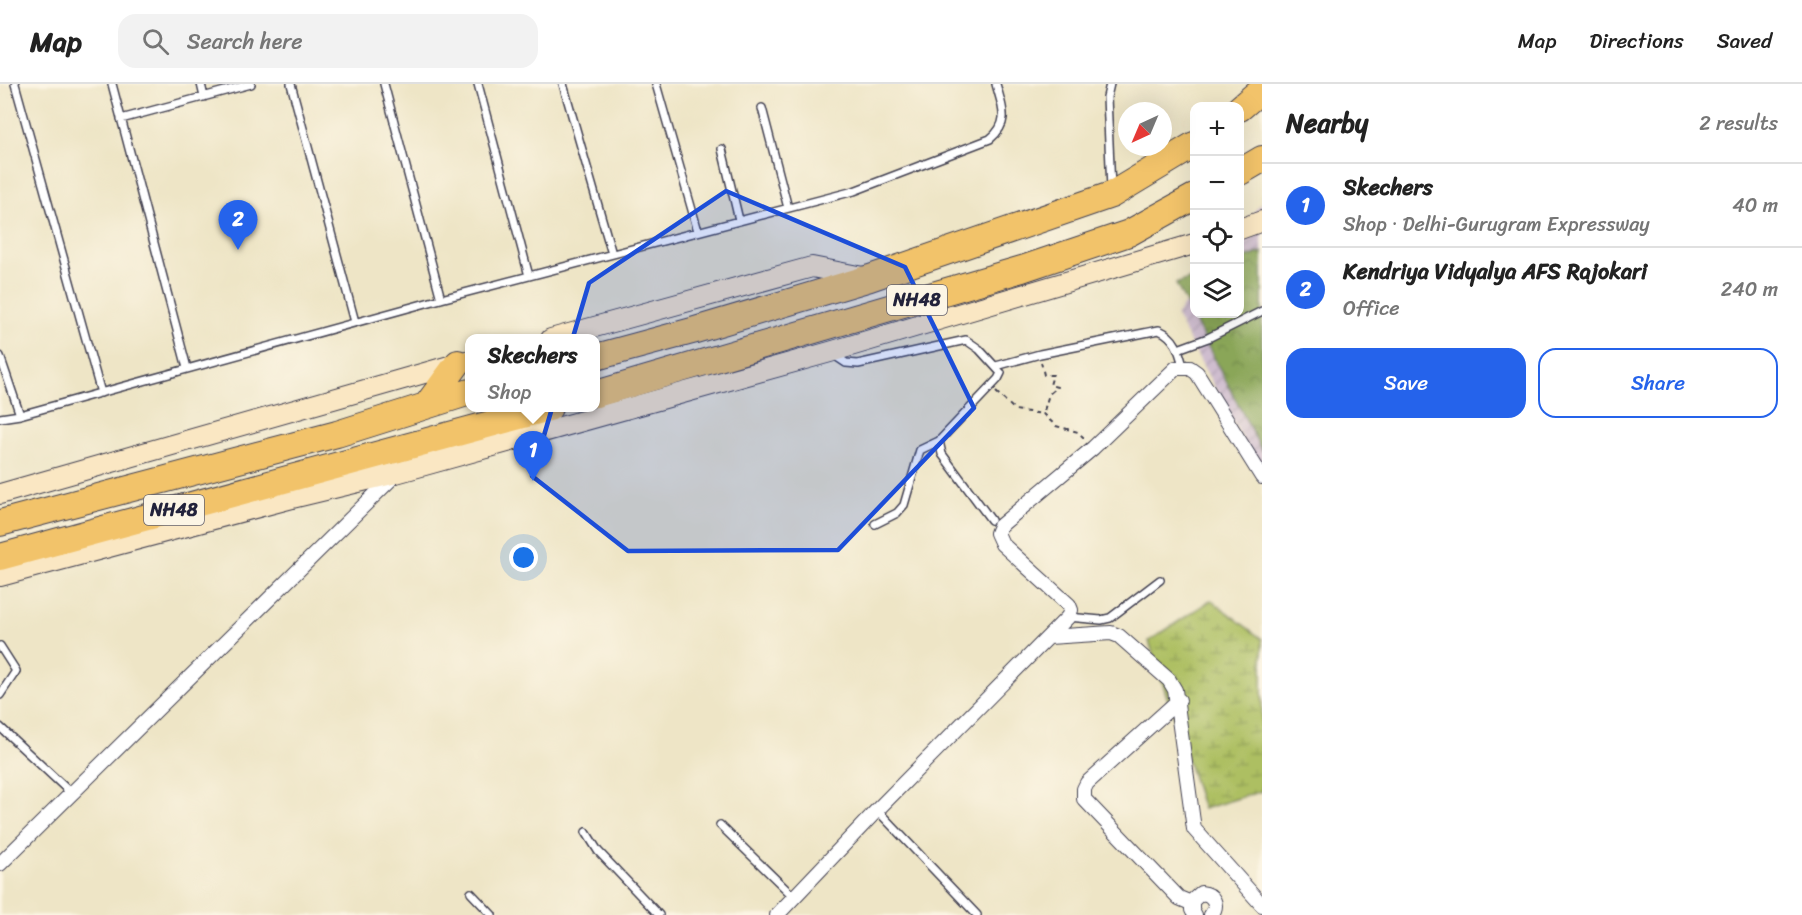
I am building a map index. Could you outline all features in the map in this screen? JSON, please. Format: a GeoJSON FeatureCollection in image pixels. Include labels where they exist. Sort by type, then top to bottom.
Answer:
{"type":"FeatureCollection","features":[{"type":"Feature","properties":{"kind":"highway"},"geometry":{"type":"LineString","coordinates":[[1244,104],[1262,89]]}},
{"type":"Feature","properties":{"kind":"highway","name":"NH48"},"geometry":{"type":"LineString","coordinates":[[600,356],[693,331],[870,278],[1111,195],[1190,147]]}},
{"type":"Feature","properties":{"kind":"highway"},"geometry":{"type":"LineString","coordinates":[[1244,169],[1262,159]]}},
{"type":"Feature","properties":{"kind":"highway","name":"NH48"},"geometry":{"type":"LineString","coordinates":[[600,393],[1022,269],[1129,233],[1190,199]]}},
{"type":"Feature","properties":{"kind":"highway"},"geometry":{"type":"LineString","coordinates":[[427,405],[464,361]]}},
{"type":"Feature","properties":{"kind":"highway","name":"NH48"},"geometry":{"type":"LineString","coordinates":[[0,523],[337,434],[465,394]]}},
{"type":"Feature","properties":{"kind":"highway","name":"NH48"},"geometry":{"type":"LineString","coordinates":[[0,556],[534,412]]}},
{"type":"Feature","properties":{"kind":"main road"},"geometry":{"type":"LineString","coordinates":[[1244,227],[1262,221]]}},
{"type":"Feature","properties":{"kind":"main road"},"geometry":{"type":"LineString","coordinates":[[0,576],[268,504],[396,473],[830,351],[1190,245]]}},
{"type":"Feature","properties":{"kind":"main road"},"geometry":{"type":"LineString","coordinates":[[570,334],[812,267],[870,278]]}},
{"type":"Feature","properties":{"kind":"main road"},"geometry":{"type":"LineString","coordinates":[[0,494],[464,361]]}},
{"type":"Feature","properties":{"kind":"street"},"geometry":{"type":"LineString","coordinates":[[777,915],[877,810],[1068,617],[1071,610],[1069,606],[1002,544],[997,533],[1000,526],[1093,448],[1176,368],[1183,366],[1197,373],[1262,477]]}},
{"type":"Feature","properties":{"kind":"street"},"geometry":{"type":"LineString","coordinates":[[0,864],[396,473]]}},
{"type":"Feature","properties":{"kind":"street"},"geometry":{"type":"LineString","coordinates":[[1049,638],[1111,633],[1119,636],[1169,680],[1179,700],[1194,829],[1262,905]]}},
{"type":"Feature","properties":{"kind":"street"},"geometry":{"type":"LineString","coordinates":[[1179,700],[1087,783],[1083,789],[1084,799],[1182,901],[1193,909],[1197,895],[1210,895],[1216,906],[1211,915]]}},
{"type":"Feature","properties":{"kind":"lane"},"geometry":{"type":"LineString","coordinates":[[15,84],[101,393]]}},
{"type":"Feature","properties":{"kind":"lane"},"geometry":{"type":"LineString","coordinates":[[112,84],[187,368]]}},
{"type":"Feature","properties":{"kind":"lane"},"geometry":{"type":"LineString","coordinates":[[201,84],[204,97]]}},
{"type":"Feature","properties":{"kind":"lane"},"geometry":{"type":"LineString","coordinates":[[121,119],[251,84]]}},
{"type":"Feature","properties":{"kind":"lane"},"geometry":{"type":"LineString","coordinates":[[291,84],[355,322]]}},
{"type":"Feature","properties":{"kind":"lane"},"geometry":{"type":"LineString","coordinates":[[384,84],[441,299]]}},
{"type":"Feature","properties":{"kind":"lane"},"geometry":{"type":"LineString","coordinates":[[478,84],[528,276]]}},
{"type":"Feature","properties":{"kind":"lane"},"geometry":{"type":"LineString","coordinates":[[563,84],[612,254]]}},
{"type":"Feature","properties":{"kind":"lane"},"geometry":{"type":"LineString","coordinates":[[656,84],[698,231]]}},
{"type":"Feature","properties":{"kind":"lane"},"geometry":{"type":"LineString","coordinates":[[0,418],[20,416],[355,322],[854,191],[990,139],[1002,130],[1004,117],[996,84]]}},
{"type":"Feature","properties":{"kind":"lane"},"geometry":{"type":"LineString","coordinates":[[1110,84],[1107,97],[1111,195]]}},
{"type":"Feature","properties":{"kind":"lane"},"geometry":{"type":"LineString","coordinates":[[762,108],[788,208]]}},
{"type":"Feature","properties":{"kind":"lane"},"geometry":{"type":"LineString","coordinates":[[722,149],[739,220]]}},
{"type":"Feature","properties":{"kind":"lane"},"geometry":{"type":"LineString","coordinates":[[1178,349],[1208,338],[1262,311]]}},
{"type":"Feature","properties":{"kind":"lane"},"geometry":{"type":"LineString","coordinates":[[996,366],[1040,354],[1159,330],[1171,338],[1178,349],[1183,366]]}},
{"type":"Feature","properties":{"kind":"lane"},"geometry":{"type":"LineString","coordinates":[[830,351],[846,363],[858,364],[966,340],[996,366],[1000,373],[992,387],[939,441],[920,450],[904,505],[897,513],[875,524]]}},
{"type":"Feature","properties":{"kind":"lane"},"geometry":{"type":"LineString","coordinates":[[0,356],[20,416]]}},
{"type":"Feature","properties":{"kind":"lane"},"geometry":{"type":"LineString","coordinates":[[939,441],[942,454],[991,520]]}},
{"type":"Feature","properties":{"kind":"lane"},"geometry":{"type":"LineString","coordinates":[[1068,617],[1101,620],[1110,618],[1160,580]]}},
{"type":"Feature","properties":{"kind":"lane"},"geometry":{"type":"LineString","coordinates":[[0,646],[16,671],[0,695]]}},
{"type":"Feature","properties":{"kind":"lane"},"geometry":{"type":"LineString","coordinates":[[0,727],[72,794]]}},
{"type":"Feature","properties":{"kind":"lane"},"geometry":{"type":"LineString","coordinates":[[877,810],[977,915]]}},
{"type":"Feature","properties":{"kind":"lane"},"geometry":{"type":"LineString","coordinates":[[720,825],[795,898]]}},
{"type":"Feature","properties":{"kind":"lane"},"geometry":{"type":"LineString","coordinates":[[586,832],[598,851],[659,915]]}},
{"type":"Feature","properties":{"kind":"lane"},"geometry":{"type":"LineString","coordinates":[[471,893],[492,915]]}},
{"type":"Feature","properties":{"kind":"path"},"geometry":{"type":"LineString","coordinates":[[1040,354],[1044,375],[1053,375],[1050,384],[1057,387],[1048,394],[1043,414]]}},
{"type":"Feature","properties":{"kind":"path"},"geometry":{"type":"LineString","coordinates":[[992,387],[1016,411],[1043,414],[1056,426],[1078,432],[1093,448]]}},
{"type":"Feature","properties":{"kind":"highlighted area"},"geometry":{"type":"Polygon","coordinates":[[[726,191],[905,267],[974,408],[838,550],[628,551],[532,476],[589,283],[726,191]]]}},
{"type":"Feature","properties":{"kind":"shaded area"},"geometry":{"type":"Polygon","coordinates":[[[1262,201],[1262,475],[1176,316],[1190,297],[1190,318],[1244,318],[1244,226],[1262,201]]]}},
{"type":"Feature","properties":{"kind":"green space"},"geometry":{"type":"Polygon","coordinates":[[[1262,252],[1262,451],[1194,318],[1244,318],[1244,259],[1262,252]]]}},
{"type":"Feature","properties":{"kind":"green space"},"geometry":{"type":"Polygon","coordinates":[[[1190,279],[1190,311],[1176,284],[1190,279]]]}},
{"type":"Feature","properties":{"kind":"green space"},"geometry":{"type":"Polygon","coordinates":[[[1211,600],[1262,639],[1262,791],[1203,809],[1149,641],[1211,600]]]}},
{"type":"Feature","properties":{"kind":"place","name":"Kendriya Vidyalya AFS Rajokari"},"geometry":{"type":"Point","coordinates":[238,250]}},
{"type":"Feature","properties":{"kind":"place","name":"Skechers"},"geometry":{"type":"Point","coordinates":[533,481]}}]}
